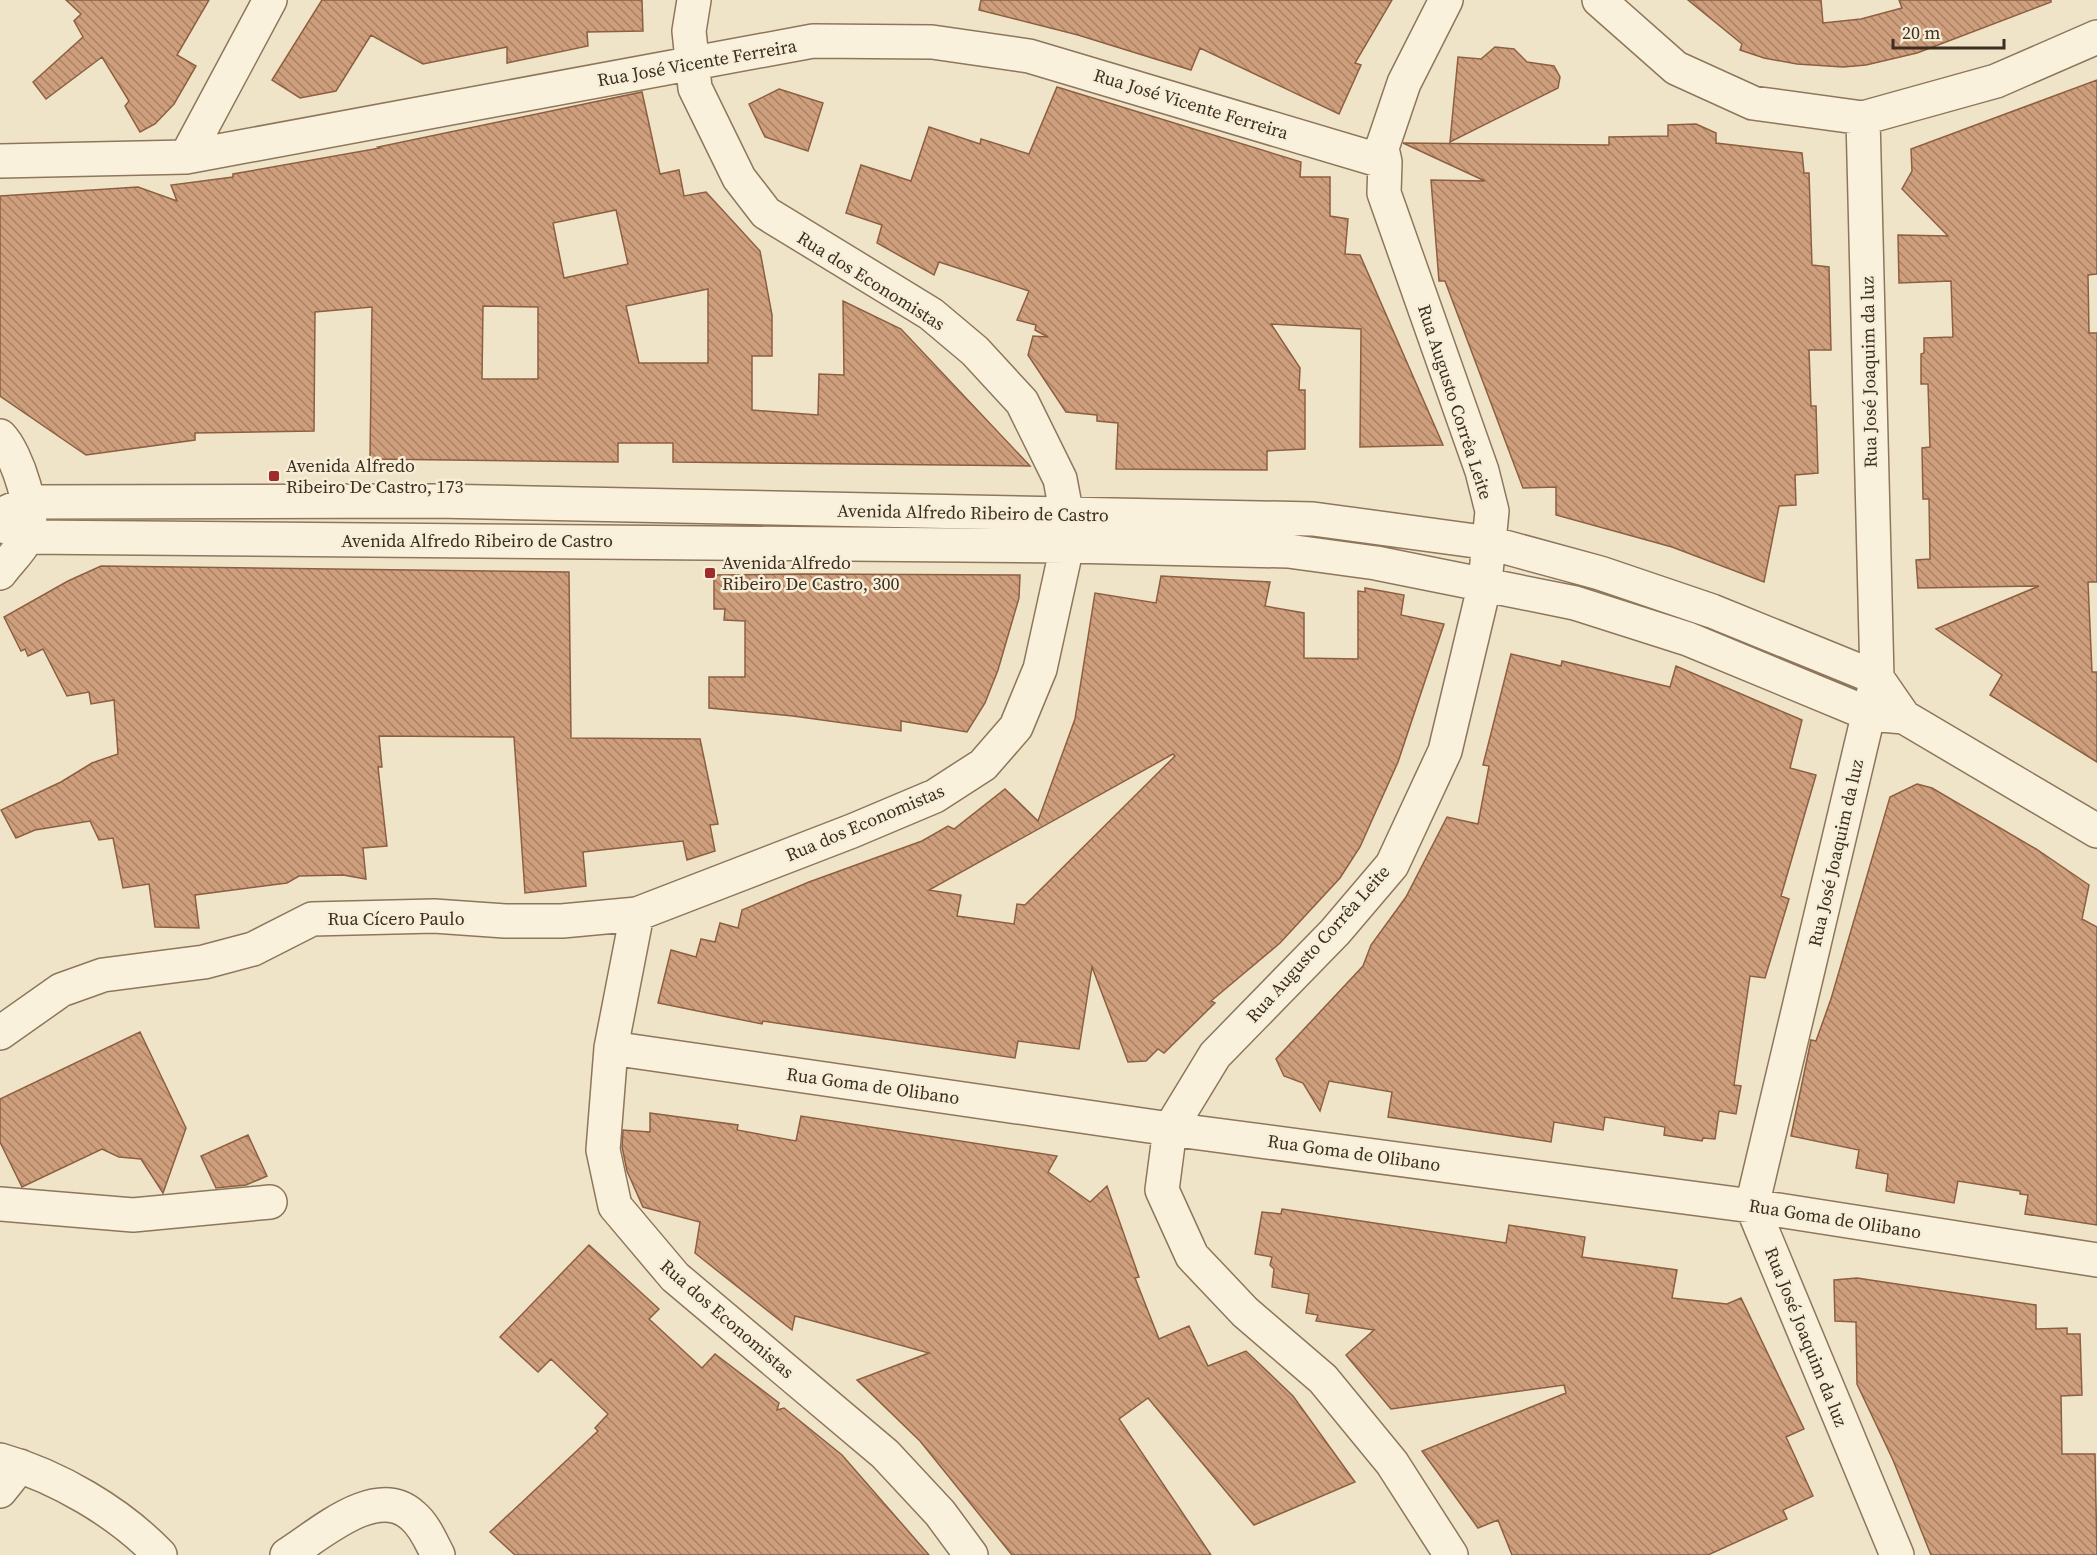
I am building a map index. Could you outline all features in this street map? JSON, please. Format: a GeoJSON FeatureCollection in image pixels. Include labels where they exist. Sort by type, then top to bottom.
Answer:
{"type":"FeatureCollection","features":[{"type":"Feature","properties":{"kind":"street"},"geometry":{"type":"LineString","coordinates":[[186,157],[270,0]]}},
{"type":"Feature","properties":{"kind":"street","name":"Rua dos Economistas"},"geometry":{"type":"LineString","coordinates":[[694,0],[689,31],[695,88],[739,178],[766,213],[931,314],[975,351],[1022,402],[1060,479],[1067,531],[1040,669],[1016,727],[983,765],[935,796],[637,914],[610,1048],[603,1149],[615,1206],[675,1277],[885,1454],[940,1513],[971,1555]]}},
{"type":"Feature","properties":{"kind":"street","name":"Rua Augusto Corrêa Leite"},"geometry":{"type":"LineString","coordinates":[[1446,0],[1404,83],[1382,147],[1385,162],[1384,193],[1482,471],[1492,511],[1485,583],[1444,751],[1392,865],[1335,932],[1215,1055],[1170,1129],[1162,1190],[1192,1256],[1245,1312],[1323,1379],[1392,1463],[1451,1555]]}},
{"type":"Feature","properties":{"kind":"street"},"geometry":{"type":"LineString","coordinates":[[1599,0],[1676,68],[1753,103],[1863,118],[1996,81],[2097,37]]}},
{"type":"Feature","properties":{"kind":"street","name":"Rua José Vicente Ferreira"},"geometry":{"type":"LineString","coordinates":[[0,161],[186,157],[813,41],[943,44],[1029,56],[1385,162]]}},
{"type":"Feature","properties":{"kind":"street","name":"Rua José Joaquim da luz"},"geometry":{"type":"LineString","coordinates":[[1863,118],[1877,678],[1752,1206],[1897,1555]]}},
{"type":"Feature","properties":{"kind":"street"},"geometry":{"type":"LineString","coordinates":[[0,436],[8,444],[29,502],[14,531],[0,573]]}},
{"type":"Feature","properties":{"kind":"street","name":"Avenida Alfredo Ribeiro de Castro"},"geometry":{"type":"LineString","coordinates":[[0,515],[29,502],[435,501],[1067,531],[1288,551],[1376,563],[1485,583],[1575,603],[1688,639],[1869,714],[1904,717]]}},
{"type":"Feature","properties":{"kind":"street","name":"Avenida Alfredo Ribeiro de Castro"},"geometry":{"type":"LineString","coordinates":[[14,531],[1067,531],[1313,519],[1490,543],[1600,573],[1712,611],[1877,678],[1904,717],[2097,831]]}},
{"type":"Feature","properties":{"kind":"street","name":"Rua Cícero Paulo"},"geometry":{"type":"LineString","coordinates":[[0,1033],[61,990],[103,975],[204,962],[254,949],[312,919],[434,915],[505,921],[562,921],[637,914]]}},
{"type":"Feature","properties":{"kind":"street","name":"Rua Goma de Olibano"},"geometry":{"type":"LineString","coordinates":[[610,1048],[1170,1129],[1752,1206],[2097,1260]]}},
{"type":"Feature","properties":{"kind":"street"},"geometry":{"type":"LineString","coordinates":[[0,1204],[133,1215],[270,1202]]}},
{"type":"Feature","properties":{"kind":"street"},"geometry":{"type":"LineString","coordinates":[[7,1472],[54,1481],[110,1514],[160,1555]]}},
{"type":"Feature","properties":{"kind":"street"},"geometry":{"type":"LineString","coordinates":[[287,1555],[354,1512],[373,1504],[394,1506],[412,1515],[425,1530],[438,1555]]}},
{"type":"Feature","properties":{"kind":"building"},"geometry":{"type":"Polygon","coordinates":[[[66,0],[209,0],[177,55],[196,66],[174,104],[155,124],[140,132],[125,106],[129,101],[102,57],[46,99],[33,82],[83,37],[74,21],[81,14],[66,0]]]}},
{"type":"Feature","properties":{"kind":"building"},"geometry":{"type":"Polygon","coordinates":[[[322,0],[642,0],[643,31],[587,32],[588,46],[507,63],[507,47],[423,64],[371,35],[336,91],[300,98],[272,80],[322,0]]]}},
{"type":"Feature","properties":{"kind":"building"},"geometry":{"type":"Polygon","coordinates":[[[981,0],[1392,0],[1355,63],[1361,65],[1339,114],[1200,48],[1191,70],[1078,35],[979,10],[981,0]]]}},
{"type":"Feature","properties":{"kind":"building"},"geometry":{"type":"Polygon","coordinates":[[[1688,0],[1821,0],[1823,23],[1861,19],[1902,8],[1899,0],[2051,0],[2051,2],[1917,53],[1866,65],[1843,67],[1797,64],[1764,58],[1740,50],[1742,44],[1688,0]]]}},
{"type":"Feature","properties":{"kind":"building"},"geometry":{"type":"Polygon","coordinates":[[[1495,47],[1514,49],[1527,62],[1554,66],[1560,77],[1558,88],[1450,142],[1458,57],[1481,59],[1495,47]]]}},
{"type":"Feature","properties":{"kind":"building"},"geometry":{"type":"Polygon","coordinates":[[[2097,80],[2097,274],[2088,275],[2089,333],[2097,333],[2097,582],[2088,582],[2092,672],[2097,672],[2097,762],[1990,695],[2002,675],[1936,629],[2039,586],[1918,588],[1916,560],[1930,559],[1929,499],[1923,499],[1922,448],[1930,447],[1928,384],[1921,384],[1921,354],[1924,353],[1924,338],[1953,337],[1951,281],[1899,283],[1898,235],[1948,236],[1902,189],[1912,171],[1911,149],[2097,80]]]}},
{"type":"Feature","properties":{"kind":"building"},"geometry":{"type":"Polygon","coordinates":[[[1057,87],[1301,162],[1300,177],[1330,177],[1330,216],[1348,219],[1345,254],[1360,255],[1443,445],[1360,447],[1361,329],[1271,324],[1300,368],[1299,390],[1305,390],[1305,449],[1267,451],[1267,470],[1116,469],[1118,423],[1097,421],[1097,415],[1066,412],[1028,355],[1033,336],[1048,337],[1035,330],[1036,325],[1017,320],[1029,291],[939,262],[934,275],[877,243],[882,225],[846,213],[861,165],[911,181],[929,127],[980,144],[981,139],[1029,154],[1057,87]]]}},
{"type":"Feature","properties":{"kind":"building"},"geometry":{"type":"Polygon","coordinates":[[[779,89],[823,103],[808,151],[765,137],[749,104],[779,89]]]}},
{"type":"Feature","properties":{"kind":"building"},"geometry":{"type":"Polygon","coordinates":[[[642,92],[660,174],[679,170],[684,196],[706,192],[760,251],[772,315],[772,356],[752,356],[752,410],[818,415],[819,374],[844,375],[843,301],[901,329],[1030,466],[673,462],[673,443],[618,443],[618,462],[370,459],[372,307],[315,312],[314,431],[195,433],[195,440],[86,455],[0,396],[0,196],[138,187],[177,201],[171,185],[233,177],[233,174],[380,148],[378,147],[642,92]],[[616,210],[553,223],[564,278],[628,264],[616,210]],[[708,289],[626,306],[639,363],[708,363],[708,289]],[[483,306],[482,379],[538,379],[538,307],[483,306]]]}},
{"type":"Feature","properties":{"kind":"building"},"geometry":{"type":"Polygon","coordinates":[[[1696,124],[1716,133],[1716,143],[1802,153],[1804,173],[1809,173],[1812,265],[1829,267],[1831,350],[1809,350],[1811,406],[1816,406],[1818,473],[1795,475],[1796,505],[1779,506],[1764,582],[1672,547],[1556,515],[1556,487],[1523,488],[1445,281],[1439,281],[1431,180],[1485,181],[1403,143],[1609,145],[1609,137],[1668,136],[1668,125],[1696,124]]]}},
{"type":"Feature","properties":{"kind":"building"},"geometry":{"type":"Polygon","coordinates":[[[101,566],[569,572],[571,738],[700,739],[718,824],[710,825],[715,851],[687,860],[683,841],[583,852],[586,886],[525,893],[514,737],[379,736],[382,767],[378,767],[387,846],[363,848],[366,879],[343,875],[299,876],[287,883],[195,895],[199,928],[155,927],[149,884],[123,888],[113,838],[99,840],[90,821],[35,830],[16,838],[1,810],[61,782],[92,763],[118,754],[114,700],[91,704],[89,692],[67,696],[43,649],[28,656],[25,649],[21,651],[4,617],[68,581],[101,566]]]}},
{"type":"Feature","properties":{"kind":"building"},"geometry":{"type":"Polygon","coordinates":[[[714,575],[1020,575],[1019,598],[998,670],[985,703],[967,732],[901,721],[901,731],[793,716],[709,708],[709,677],[745,677],[745,621],[724,620],[725,609],[714,609],[714,575]]]}},
{"type":"Feature","properties":{"kind":"building"},"geometry":{"type":"Polygon","coordinates":[[[1161,576],[1270,582],[1265,606],[1304,613],[1304,658],[1358,659],[1358,591],[1365,592],[1365,588],[1404,595],[1401,615],[1444,624],[1398,762],[1360,847],[1340,878],[1280,943],[1211,1001],[1215,1003],[1164,1053],[1158,1049],[1146,1061],[1128,1062],[1092,967],[1079,1049],[1018,1041],[1015,1058],[763,1021],[762,1024],[658,1003],[671,950],[696,957],[701,939],[715,942],[720,923],[738,928],[742,910],[809,882],[922,841],[948,826],[954,829],[1005,789],[1038,821],[1075,719],[1095,593],[1156,603],[1161,576]],[[1173,754],[929,890],[961,895],[957,916],[1014,924],[1017,904],[1025,905],[1175,756],[1173,754]]]}},
{"type":"Feature","properties":{"kind":"building"},"geometry":{"type":"Polygon","coordinates":[[[1511,654],[1561,666],[1562,661],[1670,687],[1676,666],[1802,720],[1790,768],[1816,775],[1781,896],[1789,899],[1765,978],[1750,976],[1734,1085],[1741,1086],[1736,1114],[1719,1111],[1715,1139],[1703,1138],[1702,1141],[1664,1135],[1665,1127],[1605,1117],[1603,1130],[1554,1122],[1551,1142],[1388,1117],[1392,1092],[1329,1081],[1320,1111],[1303,1083],[1284,1076],[1276,1059],[1363,966],[1371,945],[1406,897],[1447,817],[1478,824],[1489,766],[1483,765],[1511,654]]]}},
{"type":"Feature","properties":{"kind":"building"},"geometry":{"type":"Polygon","coordinates":[[[1917,784],[1932,788],[2036,849],[2089,885],[2082,919],[2097,927],[2097,1225],[2025,1214],[2028,1195],[2020,1194],[2020,1191],[1958,1181],[1954,1203],[1886,1191],[1888,1174],[1856,1168],[1859,1150],[1791,1136],[1811,1040],[1816,1041],[1831,999],[1890,797],[1917,784]]]}},
{"type":"Feature","properties":{"kind":"building"},"geometry":{"type":"Polygon","coordinates":[[[140,1032],[186,1128],[163,1193],[141,1159],[119,1157],[102,1149],[22,1187],[0,1142],[0,1099],[140,1032]]]}},
{"type":"Feature","properties":{"kind":"building"},"geometry":{"type":"Polygon","coordinates":[[[650,1113],[738,1125],[737,1130],[796,1141],[801,1116],[1057,1156],[1048,1172],[1090,1202],[1107,1186],[1139,1277],[1135,1278],[1159,1339],[1189,1326],[1208,1366],[1246,1351],[1293,1396],[1355,1482],[1254,1525],[1148,1398],[1119,1419],[1211,1555],[1012,1555],[920,1441],[857,1380],[929,1353],[795,1316],[792,1330],[695,1253],[700,1222],[643,1207],[627,1171],[622,1147],[623,1130],[650,1132],[650,1113]]]}},
{"type":"Feature","properties":{"kind":"building"},"geometry":{"type":"Polygon","coordinates":[[[248,1135],[267,1176],[246,1185],[216,1188],[201,1156],[248,1135]]]}},
{"type":"Feature","properties":{"kind":"building"},"geometry":{"type":"Polygon","coordinates":[[[1282,1209],[1506,1243],[1509,1225],[1585,1237],[1582,1257],[1677,1270],[1672,1298],[1727,1304],[1741,1298],[1804,1429],[1786,1437],[1813,1496],[1783,1510],[1787,1519],[1708,1555],[1512,1555],[1498,1520],[1478,1528],[1422,1451],[1566,1393],[1564,1385],[1391,1409],[1346,1355],[1374,1330],[1316,1321],[1318,1315],[1306,1313],[1309,1294],[1272,1287],[1274,1269],[1270,1265],[1272,1257],[1255,1254],[1262,1212],[1281,1214],[1282,1209]]]}},
{"type":"Feature","properties":{"kind":"building"},"geometry":{"type":"Polygon","coordinates":[[[589,1245],[659,1309],[649,1319],[702,1368],[715,1354],[779,1403],[777,1410],[784,1408],[842,1455],[929,1555],[515,1555],[490,1532],[598,1431],[595,1428],[608,1414],[551,1359],[538,1372],[500,1337],[589,1245]]]}},
{"type":"Feature","properties":{"kind":"building"},"geometry":{"type":"Polygon","coordinates":[[[1857,1278],[2036,1305],[2036,1329],[2067,1328],[2067,1334],[2080,1334],[2082,1395],[2061,1396],[2062,1454],[2095,1454],[2097,1555],[1931,1555],[1893,1460],[1857,1384],[1856,1322],[1835,1321],[1834,1280],[1857,1278]]]}},
{"type":"Feature","properties":{"kind":"place","name":"Avenida Alfredo Ribeiro De Castro, 173"},"geometry":{"type":"Point","coordinates":[274,476]}},
{"type":"Feature","properties":{"kind":"place","name":"Avenida Alfredo Ribeiro De Castro, 300"},"geometry":{"type":"Point","coordinates":[710,573]}}]}
